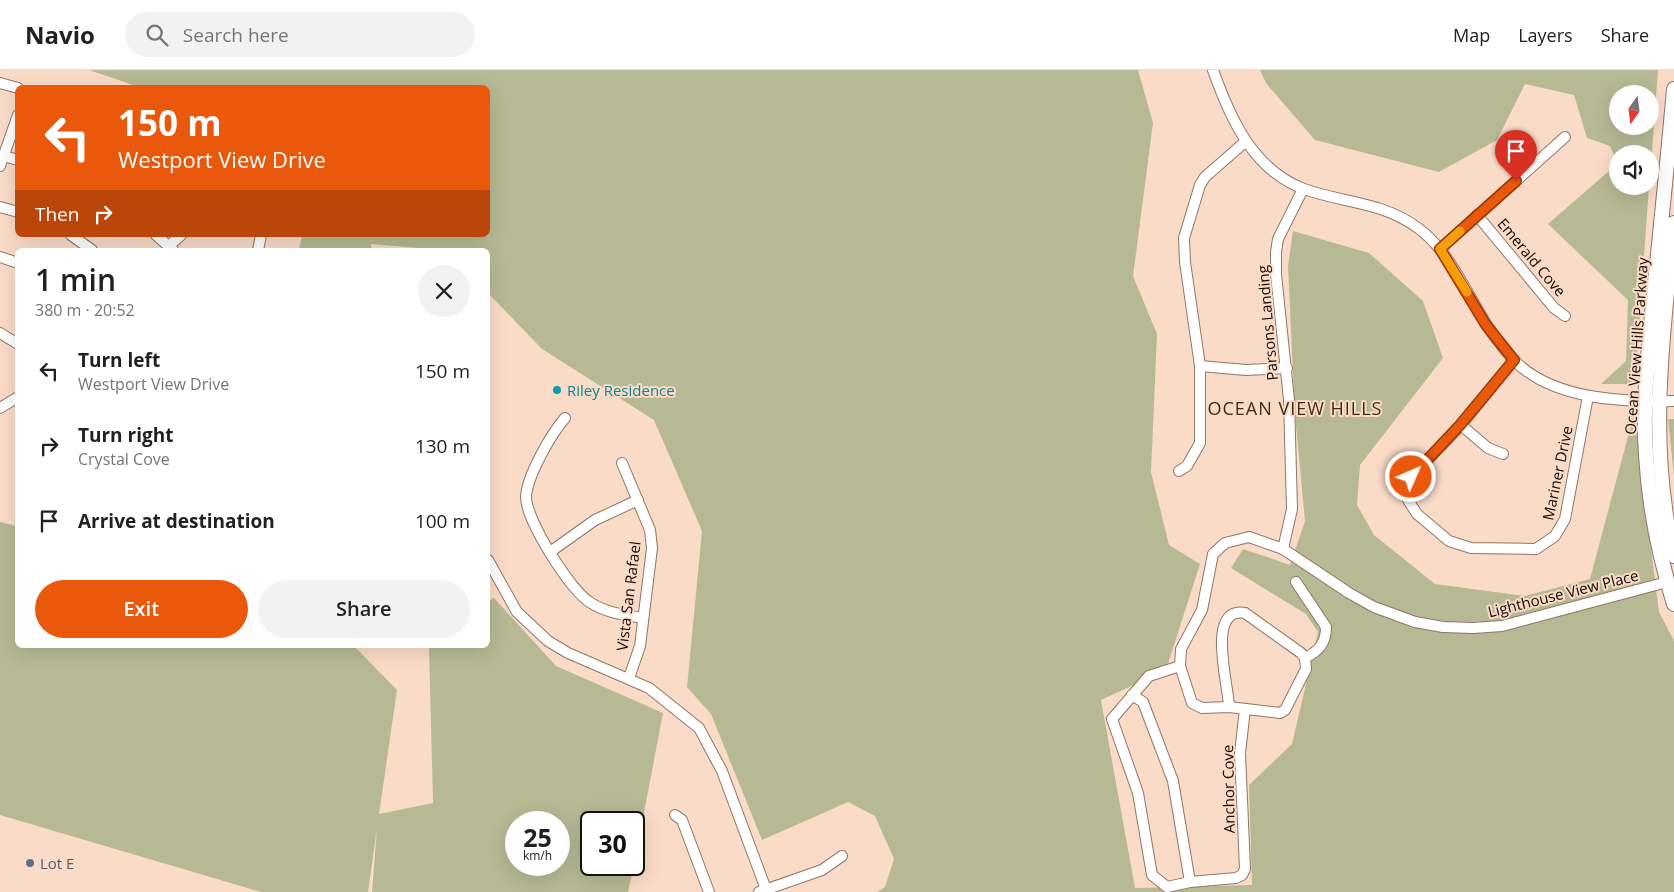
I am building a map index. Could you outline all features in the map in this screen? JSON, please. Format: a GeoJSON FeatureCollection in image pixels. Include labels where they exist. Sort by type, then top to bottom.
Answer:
{"type":"FeatureCollection","features":[{"type":"Feature","properties":{"kind":"main road","name":"Ocean View Hills Parkway"},"geometry":{"type":"LineString","coordinates":[[1674,89],[1670,166],[1646,455],[1650,505],[1667,582],[1674,604]]}},
{"type":"Feature","properties":{"kind":"main road","name":"Ocean View Hills Parkway"},"geometry":{"type":"LineString","coordinates":[[1674,223],[1651,401],[1658,430],[1662,490],[1674,556]]}},
{"type":"Feature","properties":{"kind":"street"},"geometry":{"type":"LineString","coordinates":[[1212,70],[1245,142],[1266,167],[1303,189],[1356,201],[1385,211],[1418,228],[1440,249],[1486,325],[1514,360],[1531,373],[1552,384],[1603,400],[1674,401]]}},
{"type":"Feature","properties":{"kind":"street"},"geometry":{"type":"LineString","coordinates":[[0,83],[15,87]]}},
{"type":"Feature","properties":{"kind":"street"},"geometry":{"type":"LineString","coordinates":[[15,123],[1,159],[15,160]]}},
{"type":"Feature","properties":{"kind":"street"},"geometry":{"type":"LineString","coordinates":[[1440,249],[1565,138]]}},
{"type":"Feature","properties":{"kind":"street"},"geometry":{"type":"LineString","coordinates":[[1179,471],[1187,466],[1200,443],[1200,366],[1185,262],[1184,238],[1200,185],[1205,176],[1245,142]]}},
{"type":"Feature","properties":{"kind":"street","name":"Parsons Landing"},"geometry":{"type":"LineString","coordinates":[[1283,549],[1292,509],[1287,368],[1276,274],[1276,252],[1278,239],[1303,189]]}},
{"type":"Feature","properties":{"kind":"street"},"geometry":{"type":"LineString","coordinates":[[0,207],[15,211]]}},
{"type":"Feature","properties":{"kind":"street","name":"Emerald Cove"},"geometry":{"type":"LineString","coordinates":[[1477,215],[1554,308],[1565,316]]}},
{"type":"Feature","properties":{"kind":"street"},"geometry":{"type":"LineString","coordinates":[[74,237],[89,248]]}},
{"type":"Feature","properties":{"kind":"street"},"geometry":{"type":"LineString","coordinates":[[158,237],[171,248],[180,237]]}},
{"type":"Feature","properties":{"kind":"street"},"geometry":{"type":"LineString","coordinates":[[0,257],[15,262]]}},
{"type":"Feature","properties":{"kind":"street"},"geometry":{"type":"LineString","coordinates":[[0,333],[15,342]]}},
{"type":"Feature","properties":{"kind":"street","name":"Mariner Drive"},"geometry":{"type":"LineString","coordinates":[[1514,360],[1460,425],[1411,477],[1407,493],[1411,507],[1449,541],[1471,548],[1536,549],[1552,540],[1564,523],[1588,396]]}},
{"type":"Feature","properties":{"kind":"street"},"geometry":{"type":"LineString","coordinates":[[1200,366],[1246,370],[1287,368]]}},
{"type":"Feature","properties":{"kind":"street"},"geometry":{"type":"LineString","coordinates":[[0,408],[15,399]]}},
{"type":"Feature","properties":{"kind":"street"},"geometry":{"type":"LineString","coordinates":[[565,418],[555,429],[527,487],[527,509],[550,552],[571,584],[590,603],[613,614],[643,618]]}},
{"type":"Feature","properties":{"kind":"street"},"geometry":{"type":"LineString","coordinates":[[1460,425],[1488,448],[1503,454]]}},
{"type":"Feature","properties":{"kind":"street","name":"Vista San Rafael"},"geometry":{"type":"LineString","coordinates":[[622,463],[650,530],[652,548],[640,646],[629,678]]}},
{"type":"Feature","properties":{"kind":"street"},"geometry":{"type":"LineString","coordinates":[[550,552],[595,520],[638,500]]}},
{"type":"Feature","properties":{"kind":"street","name":"Lighthouse View Place"},"geometry":{"type":"LineString","coordinates":[[1180,666],[1182,649],[1202,610],[1213,554],[1225,544],[1248,536],[1283,549],[1349,593],[1374,607],[1415,622],[1458,628],[1502,626],[1667,582]]}},
{"type":"Feature","properties":{"kind":"street"},"geometry":{"type":"LineString","coordinates":[[490,564],[517,612],[548,641],[568,653],[649,688],[668,701],[699,728],[722,771],[764,891],[822,870],[842,856]]}},
{"type":"Feature","properties":{"kind":"street"},"geometry":{"type":"LineString","coordinates":[[1296,582],[1326,627],[1326,635],[1322,647],[1305,658]]}},
{"type":"Feature","properties":{"kind":"street"},"geometry":{"type":"LineString","coordinates":[[1132,695],[1143,702],[1173,781],[1190,882],[1167,886],[1152,875],[1138,793],[1112,719],[1132,695],[1149,676],[1180,666],[1192,703],[1202,708],[1229,707],[1273,714],[1285,710],[1306,670],[1305,658],[1245,613],[1234,614],[1228,618],[1220,638],[1229,707]]}},
{"type":"Feature","properties":{"kind":"street","name":"Anchor Cove"},"geometry":{"type":"LineString","coordinates":[[1190,882],[1236,878],[1242,875],[1245,869],[1240,753],[1245,709]]}},
{"type":"Feature","properties":{"kind":"street"},"geometry":{"type":"LineString","coordinates":[[675,815],[682,820],[708,892]]}},
{"type":"Feature","properties":{"kind":"green space"},"geometry":{"type":"Polygon","coordinates":[[[89,70],[1138,70],[1153,123],[1133,276],[1157,334],[1151,472],[1169,545],[1200,564],[1166,670],[1101,700],[1135,888],[1252,885],[1249,785],[1292,744],[1318,632],[1306,614],[1231,568],[1243,549],[1290,565],[1305,521],[1295,414],[1288,266],[1293,231],[1369,253],[1423,301],[1443,358],[1360,465],[1357,505],[1374,535],[1435,584],[1525,596],[1590,579],[1634,414],[1659,612],[1674,641],[1674,892],[877,892],[885,887],[894,859],[875,816],[848,802],[762,840],[711,714],[687,687],[702,531],[654,420],[542,349],[490,295],[490,248],[418,248],[371,244],[371,248],[299,248],[302,237],[490,237],[490,85],[133,85],[89,70]]]}},
{"type":"Feature","properties":{"kind":"green space"},"geometry":{"type":"Polygon","coordinates":[[[1260,70],[1658,70],[1657,85],[1609,85],[1609,135],[1653,135],[1652,145],[1609,146],[1587,138],[1574,95],[1525,84],[1497,140],[1439,172],[1315,140],[1266,83],[1260,70]]]}},
{"type":"Feature","properties":{"kind":"green space"},"geometry":{"type":"Polygon","coordinates":[[[1609,171],[1609,195],[1648,195],[1635,384],[1601,384],[1626,361],[1628,300],[1548,224],[1609,171]]]}},
{"type":"Feature","properties":{"kind":"green space"},"geometry":{"type":"Polygon","coordinates":[[[1668,419],[1674,419],[1674,476],[1668,419]]]}},
{"type":"Feature","properties":{"kind":"green space"},"geometry":{"type":"Polygon","coordinates":[[[0,522],[15,526],[15,648],[356,648],[397,690],[379,814],[433,803],[429,648],[490,648],[490,600],[494,598],[556,666],[663,713],[644,811],[580,811],[580,876],[632,876],[628,892],[372,892],[377,828],[368,892],[261,892],[0,815],[0,522]]]}},
{"type":"Feature","properties":{"kind":"slow traffic"},"geometry":{"type":"LineString","coordinates":[[1460,231],[1440,249],[1467,292]]}},
{"type":"Feature","properties":{"kind":"place","name":"Riley Residence"},"geometry":{"type":"Point","coordinates":[557,390]}},
{"type":"Feature","properties":{"kind":"place","name":"Lot E"},"geometry":{"type":"Point","coordinates":[30,863]}},
{"type":"Feature","properties":{"kind":"district","name":"OCEAN VIEW HILLS"},"geometry":{"type":"Point","coordinates":[1295,408]}},
{"type":"Feature","properties":{"kind":"route"},"geometry":{"type":"LineString","coordinates":[[1411,477],[1460,425],[1514,360],[1486,325],[1440,249],[1516,181]]}}]}
